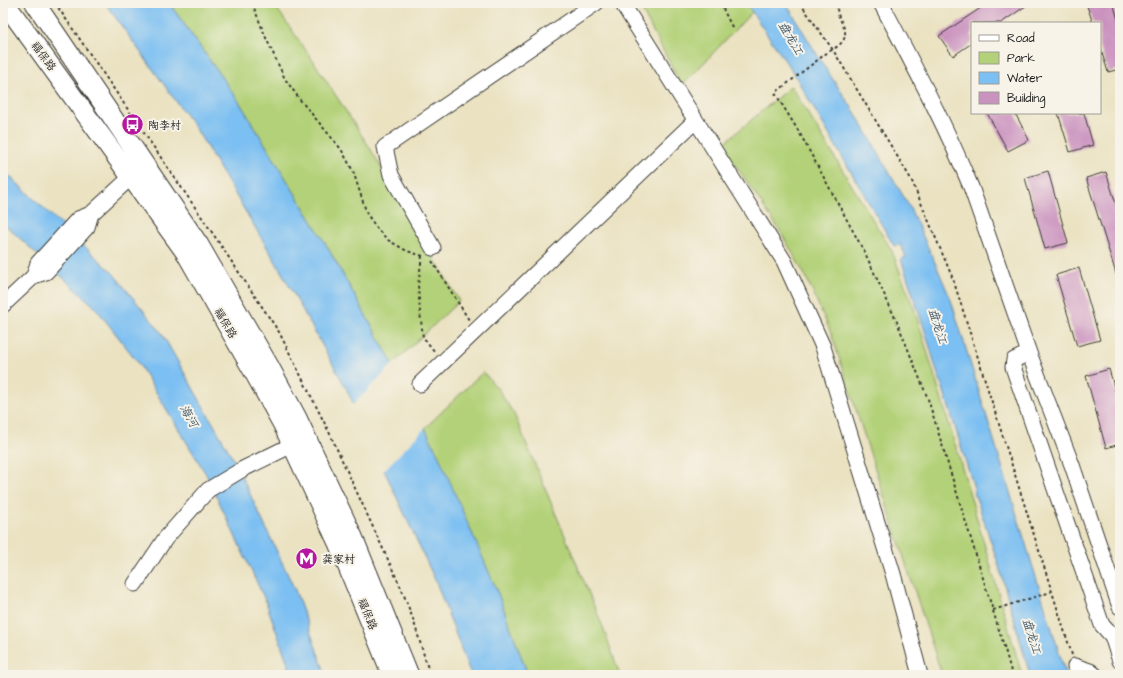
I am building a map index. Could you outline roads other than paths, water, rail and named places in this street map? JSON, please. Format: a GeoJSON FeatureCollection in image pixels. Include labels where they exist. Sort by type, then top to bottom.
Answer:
{"type":"FeatureCollection","features":[{"type":"Feature","properties":{"kind":"main road","name":"福保路"},"geometry":{"type":"LineString","coordinates":[[5,3],[186,253],[255,374],[292,445],[338,543],[392,675]]}},
{"type":"Feature","properties":{"kind":"main road","name":"福保路"},"geometry":{"type":"LineString","coordinates":[[35,3],[200,245],[269,366],[297,418],[352,537],[409,675]]}},
{"type":"Feature","properties":{"kind":"street"},"geometry":{"type":"LineString","coordinates":[[428,252],[391,175],[385,147],[596,3]]}},
{"type":"Feature","properties":{"kind":"street"},"geometry":{"type":"LineString","coordinates":[[622,3],[784,261],[823,347],[893,574],[920,675]]}},
{"type":"Feature","properties":{"kind":"street"},"geometry":{"type":"LineString","coordinates":[[882,3],[924,83],[960,161],[1029,353],[1072,465],[1120,607]]}},
{"type":"Feature","properties":{"kind":"street"},"geometry":{"type":"LineString","coordinates":[[420,384],[695,121]]}},
{"type":"Feature","properties":{"kind":"street"},"geometry":{"type":"LineString","coordinates":[[3,305],[34,276],[46,272],[87,227],[91,214],[131,177]]}},
{"type":"Feature","properties":{"kind":"street"},"geometry":{"type":"LineString","coordinates":[[1029,353],[1014,360],[1013,367],[1102,625],[1117,642],[1120,661]]}},
{"type":"Feature","properties":{"kind":"street"},"geometry":{"type":"LineString","coordinates":[[135,584],[164,538],[208,490],[243,469],[292,445]]}},
{"type":"Feature","properties":{"kind":"street"},"geometry":{"type":"LineString","coordinates":[[1076,666],[1090,671],[1095,675]]}},
{"type":"Feature","properties":{"kind":"water"},"geometry":{"type":"Polygon","coordinates":[[[105,3],[169,3],[238,100],[324,241],[388,355],[438,454],[497,591],[528,675],[471,675],[436,582],[346,388],[277,264],[196,129],[105,3]]]}},
{"type":"Feature","properties":{"kind":"water","name":"盘龙江"},"geometry":{"type":"Polygon","coordinates":[[[747,3],[786,3],[824,66],[856,114],[909,206],[951,300],[1066,675],[1030,675],[998,563],[975,496],[974,488],[942,385],[901,259],[906,257],[901,245],[894,246],[794,74],[747,3]]]}},
{"type":"Feature","properties":{"kind":"water","name":"海河"},"geometry":{"type":"Polygon","coordinates":[[[3,170],[112,272],[161,332],[234,460],[295,590],[326,675],[292,675],[266,602],[206,474],[137,361],[94,306],[3,223],[3,170]]]}},
{"type":"Feature","properties":{"kind":"place","name":"陶李村"},"geometry":{"type":"Point","coordinates":[133,125]}},
{"type":"Feature","properties":{"kind":"place","name":"龚家村"},"geometry":{"type":"Point","coordinates":[307,559]}}]}
